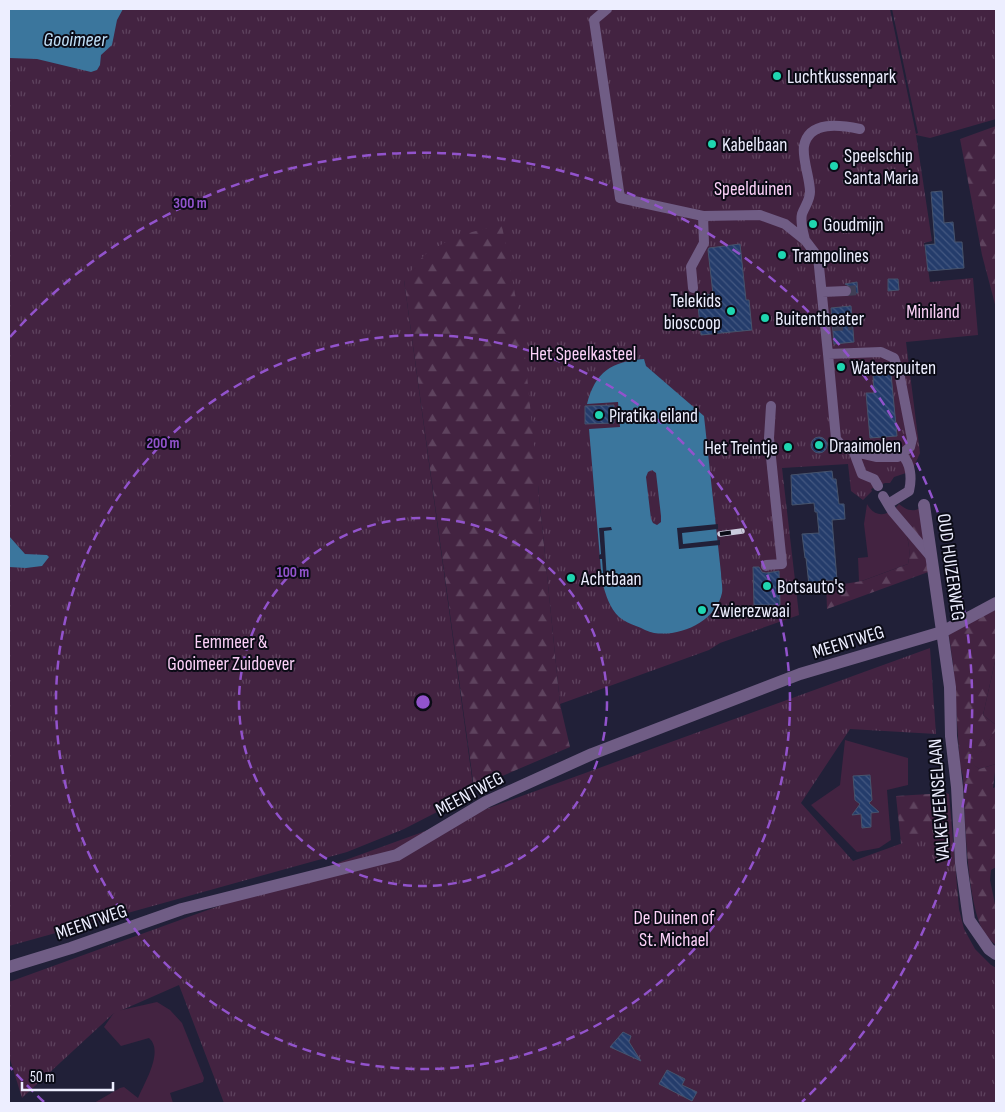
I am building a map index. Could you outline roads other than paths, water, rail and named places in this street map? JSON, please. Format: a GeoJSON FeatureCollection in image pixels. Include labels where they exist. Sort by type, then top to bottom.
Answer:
{"type":"FeatureCollection","features":[{"type":"Feature","properties":{"kind":"street"},"geometry":{"type":"LineString","coordinates":[[607,10],[594,20],[620,198],[704,216],[760,215],[785,224],[805,240],[818,257],[836,439],[842,447],[876,457],[893,458],[902,455],[910,446],[912,439],[899,372],[894,358],[881,352],[828,354]]}},
{"type":"Feature","properties":{"kind":"street"},"geometry":{"type":"LineString","coordinates":[[805,240],[802,215],[810,198],[810,186],[804,146],[810,133],[821,127],[839,125],[860,129]]}},
{"type":"Feature","properties":{"kind":"street"},"geometry":{"type":"LineString","coordinates":[[693,288],[691,267],[704,243],[704,216]]}},
{"type":"Feature","properties":{"kind":"street"},"geometry":{"type":"LineString","coordinates":[[822,292],[846,291]]}},
{"type":"Feature","properties":{"kind":"street"},"geometry":{"type":"LineString","coordinates":[[766,566],[782,564],[769,438],[771,406]]}},
{"type":"Feature","properties":{"kind":"street"},"geometry":{"type":"LineString","coordinates":[[853,450],[856,454],[859,470],[862,474],[874,479],[878,486]]}},
{"type":"Feature","properties":{"kind":"street"},"geometry":{"type":"LineString","coordinates":[[902,455],[908,464],[909,491],[886,500],[931,557]]}},
{"type":"Feature","properties":{"kind":"street","name":"OUD HUIZERWEG"},"geometry":{"type":"LineString","coordinates":[[924,505],[942,632],[996,603]]}},
{"type":"Feature","properties":{"kind":"street","name":"VALKEVEENSELAAN"},"geometry":{"type":"LineString","coordinates":[[942,632],[950,686],[952,736],[968,920],[989,949],[996,954]]}},
{"type":"Feature","properties":{"kind":"street","name":"MEENTWEG"},"geometry":{"type":"LineString","coordinates":[[9,967],[71,948],[182,909],[397,855],[486,802],[592,754],[800,674],[942,632]]}},
{"type":"Feature","properties":{"kind":"water","name":"Gooimeer"},"geometry":{"type":"Polygon","coordinates":[[[9,9],[123,9],[117,20],[112,45],[101,55],[100,65],[97,70],[91,72],[37,59],[9,58],[9,9]]]}},
{"type":"Feature","properties":{"kind":"water"},"geometry":{"type":"Polygon","coordinates":[[[644,359],[646,366],[704,416],[722,593],[713,612],[705,619],[686,629],[664,634],[652,632],[621,618],[610,605],[602,582],[589,429],[620,427],[618,402],[587,404],[595,384],[606,370],[623,362],[644,359]],[[652,470],[648,472],[646,477],[651,519],[657,525],[661,522],[661,516],[656,473],[652,470]]]}},
{"type":"Feature","properties":{"kind":"water"},"geometry":{"type":"Polygon","coordinates":[[[9,536],[25,554],[47,555],[49,557],[42,566],[26,568],[9,567],[9,536]]]}},
{"type":"Feature","properties":{"kind":"tunnel"},"geometry":{"type":"LineString","coordinates":[[846,291],[858,290]]}},
{"type":"Feature","properties":{"kind":"tunnel"},"geometry":{"type":"LineString","coordinates":[[833,326],[852,325]]}},
{"type":"Feature","properties":{"kind":"railway"},"geometry":{"type":"LineString","coordinates":[[720,534],[742,531]]}},
{"type":"Feature","properties":{"kind":"place","name":"Luchtkussenpark"},"geometry":{"type":"Point","coordinates":[777,76]}},
{"type":"Feature","properties":{"kind":"place","name":"Kabelbaan"},"geometry":{"type":"Point","coordinates":[712,144]}},
{"type":"Feature","properties":{"kind":"place","name":"Speelschip Santa Maria"},"geometry":{"type":"Point","coordinates":[834,166]}},
{"type":"Feature","properties":{"kind":"place","name":"Goudmijn"},"geometry":{"type":"Point","coordinates":[813,224]}},
{"type":"Feature","properties":{"kind":"place","name":"Trampolines"},"geometry":{"type":"Point","coordinates":[782,255]}},
{"type":"Feature","properties":{"kind":"place","name":"Telekids bioscoop"},"geometry":{"type":"Point","coordinates":[731,311]}},
{"type":"Feature","properties":{"kind":"place","name":"Buitentheater"},"geometry":{"type":"Point","coordinates":[765,318]}},
{"type":"Feature","properties":{"kind":"place","name":"Waterspuiten"},"geometry":{"type":"Point","coordinates":[841,367]}},
{"type":"Feature","properties":{"kind":"place","name":"Piratika eiland"},"geometry":{"type":"Point","coordinates":[599,415]}},
{"type":"Feature","properties":{"kind":"place","name":"Draaimolen"},"geometry":{"type":"Point","coordinates":[819,445]}},
{"type":"Feature","properties":{"kind":"place","name":"Het Treintje"},"geometry":{"type":"Point","coordinates":[788,447]}},
{"type":"Feature","properties":{"kind":"place","name":"Achtbaan"},"geometry":{"type":"Point","coordinates":[571,578]}},
{"type":"Feature","properties":{"kind":"place","name":"Botsauto's"},"geometry":{"type":"Point","coordinates":[767,586]}},
{"type":"Feature","properties":{"kind":"place","name":"Zwierezwaai"},"geometry":{"type":"Point","coordinates":[702,610]}},
{"type":"Feature","properties":{"kind":"park label","name":"Speelduinen"},"geometry":{"type":"Point","coordinates":[753,188]}},
{"type":"Feature","properties":{"kind":"park label","name":"Miniland"},"geometry":{"type":"Point","coordinates":[933,311]}},
{"type":"Feature","properties":{"kind":"park label","name":"Het Speelkasteel"},"geometry":{"type":"Point","coordinates":[583,353]}},
{"type":"Feature","properties":{"kind":"park label","name":"Eemmeer & Gooimeer Zuidoever"},"geometry":{"type":"Point","coordinates":[231,652]}},
{"type":"Feature","properties":{"kind":"park label","name":"De Duinen of St. Michael"},"geometry":{"type":"Point","coordinates":[674,928]}}]}
